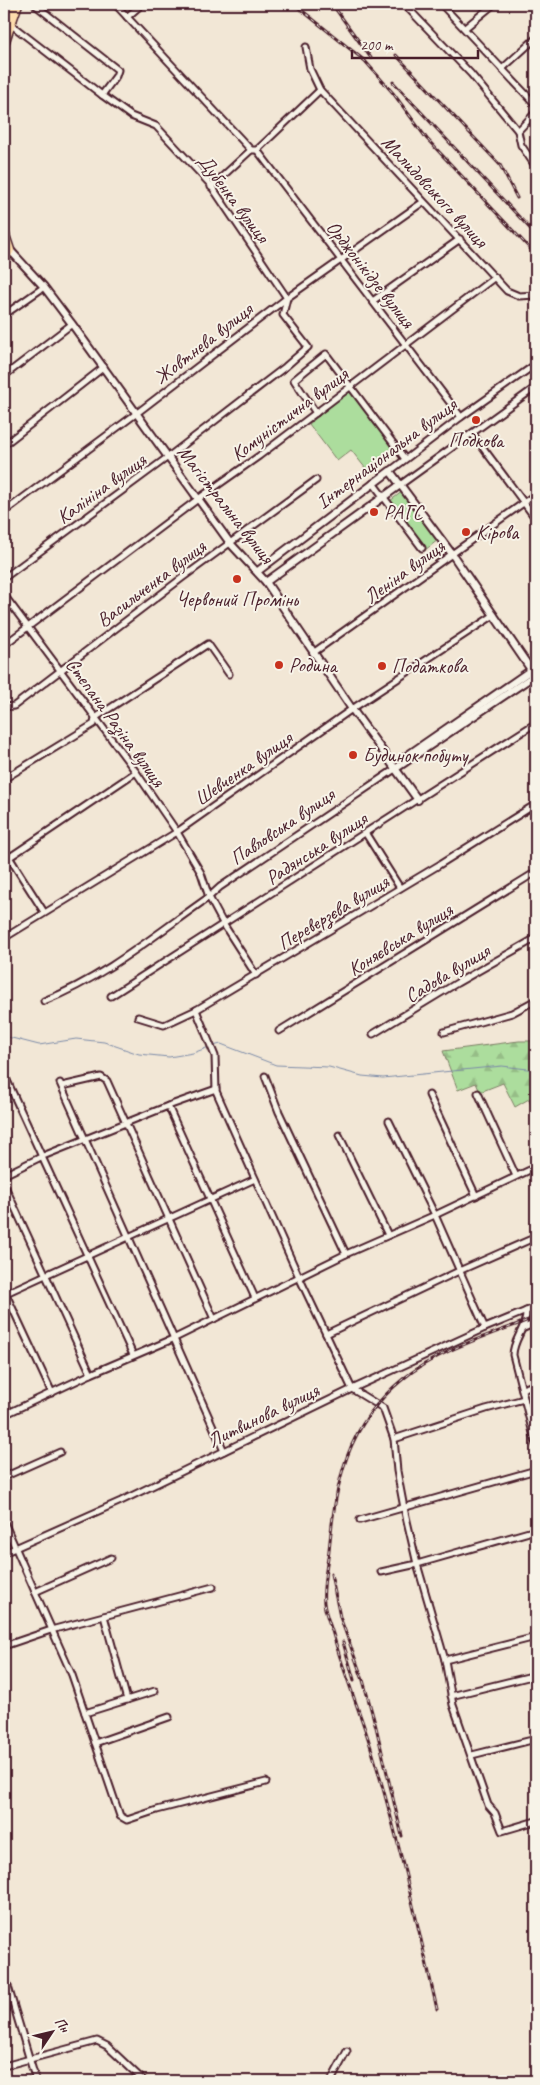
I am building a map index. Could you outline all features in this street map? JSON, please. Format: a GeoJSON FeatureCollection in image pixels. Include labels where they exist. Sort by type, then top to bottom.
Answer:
{"type":"FeatureCollection","features":[{"type":"Feature","properties":{"kind":"main road"},"geometry":{"type":"LineString","coordinates":[[4,44],[10,4]]}},
{"type":"Feature","properties":{"kind":"main road"},"geometry":{"type":"LineString","coordinates":[[6,22],[18,4]]}},
{"type":"Feature","properties":{"kind":"main road","name":"Магістральна вулиця"},"geometry":{"type":"LineString","coordinates":[[4,232],[10,250]]}},
{"type":"Feature","properties":{"kind":"main road"},"geometry":{"type":"LineString","coordinates":[[4,261],[9,255],[10,250]]}},
{"type":"Feature","properties":{"kind":"street"},"geometry":{"type":"LineString","coordinates":[[34,4],[118,70],[116,76],[102,95]]}},
{"type":"Feature","properties":{"kind":"street"},"geometry":{"type":"LineString","coordinates":[[115,4],[251,150]]}},
{"type":"Feature","properties":{"kind":"street"},"geometry":{"type":"LineString","coordinates":[[127,17],[142,4]]}},
{"type":"Feature","properties":{"kind":"street"},"geometry":{"type":"LineString","coordinates":[[404,4],[471,74],[518,131],[521,145],[536,167]]}},
{"type":"Feature","properties":{"kind":"street"},"geometry":{"type":"LineString","coordinates":[[441,4],[536,105]]}},
{"type":"Feature","properties":{"kind":"street"},"geometry":{"type":"LineString","coordinates":[[465,28],[494,4]]}},
{"type":"Feature","properties":{"kind":"street","name":"Дубенка вулиця"},"geometry":{"type":"LineString","coordinates":[[6,22],[131,116],[156,126],[212,187],[287,298]]}},
{"type":"Feature","properties":{"kind":"street"},"geometry":{"type":"LineString","coordinates":[[502,69],[536,38]]}},
{"type":"Feature","properties":{"kind":"street","name":"Малидовського вулиця"},"geometry":{"type":"LineString","coordinates":[[306,47],[310,69],[320,90],[423,202],[460,239],[507,291],[519,296],[536,295]]}},
{"type":"Feature","properties":{"kind":"street"},"geometry":{"type":"LineString","coordinates":[[212,187],[251,150],[258,150],[320,90]]}},
{"type":"Feature","properties":{"kind":"street"},"geometry":{"type":"LineString","coordinates":[[518,131],[536,112]]}},
{"type":"Feature","properties":{"kind":"street","name":"Орджонікідзе вулиця"},"geometry":{"type":"LineString","coordinates":[[258,150],[341,261],[374,300],[461,417]]}},
{"type":"Feature","properties":{"kind":"street","name":"Жовтнева вулиця"},"geometry":{"type":"LineString","coordinates":[[4,512],[287,298],[423,202]]}},
{"type":"Feature","properties":{"kind":"street"},"geometry":{"type":"LineString","coordinates":[[374,300],[460,239]]}},
{"type":"Feature","properties":{"kind":"street","name":"Магістральна вулиця"},"geometry":{"type":"LineString","coordinates":[[10,250],[44,287],[72,324],[230,543],[258,571],[352,710],[418,800]]}},
{"type":"Feature","properties":{"kind":"street","name":"Комуністична вулиця"},"geometry":{"type":"LineString","coordinates":[[4,645],[495,278]]}},
{"type":"Feature","properties":{"kind":"street"},"geometry":{"type":"LineString","coordinates":[[4,316],[44,287]]}},
{"type":"Feature","properties":{"kind":"street","name":"Калініна вулиця"},"geometry":{"type":"LineString","coordinates":[[4,578],[168,457],[285,367],[308,347],[283,315],[287,298]]}},
{"type":"Feature","properties":{"kind":"street"},"geometry":{"type":"LineString","coordinates":[[4,376],[72,324]]}},
{"type":"Feature","properties":{"kind":"street"},"geometry":{"type":"LineString","coordinates":[[316,413],[294,382],[296,376],[326,354],[406,459]]}},
{"type":"Feature","properties":{"kind":"street","name":"Інтернаціональна вулиця"},"geometry":{"type":"LineString","coordinates":[[258,571],[461,417],[536,364]]}},
{"type":"Feature","properties":{"kind":"street"},"geometry":{"type":"LineString","coordinates":[[4,445],[104,367]]}},
{"type":"Feature","properties":{"kind":"street","name":"Інтернаціональна вулиця"},"geometry":{"type":"LineString","coordinates":[[266,582],[536,387]]}},
{"type":"Feature","properties":{"kind":"street"},"geometry":{"type":"LineString","coordinates":[[472,433],[536,519]]}},
{"type":"Feature","properties":{"kind":"street"},"geometry":{"type":"LineString","coordinates":[[390,471],[452,554],[535,673]]}},
{"type":"Feature","properties":{"kind":"street","name":"Васильченка вулиця"},"geometry":{"type":"LineString","coordinates":[[4,707],[14,706],[316,480]]}},
{"type":"Feature","properties":{"kind":"street"},"geometry":{"type":"LineString","coordinates":[[374,484],[422,548]]}},
{"type":"Feature","properties":{"kind":"street","name":"Леніна вулиця"},"geometry":{"type":"LineString","coordinates":[[314,653],[536,494]]}},
{"type":"Feature","properties":{"kind":"street","name":"Степана Разіна вулиця"},"geometry":{"type":"LineString","coordinates":[[4,595],[136,772],[177,832],[200,872],[208,897],[256,976]]}},
{"type":"Feature","properties":{"kind":"street","name":"Шевченка вулиця"},"geometry":{"type":"LineString","coordinates":[[4,938],[177,832],[352,710],[494,615]]}},
{"type":"Feature","properties":{"kind":"street"},"geometry":{"type":"LineString","coordinates":[[4,779],[94,724],[95,718],[208,644],[229,674]]}},
{"type":"Feature","properties":{"kind":"street","name":"Павловська вулиця"},"geometry":{"type":"LineString","coordinates":[[44,1001],[68,992],[118,962],[220,887],[535,673]]}},
{"type":"Feature","properties":{"kind":"street","name":"Радянська вулиця"},"geometry":{"type":"LineString","coordinates":[[111,996],[366,834],[536,723]]}},
{"type":"Feature","properties":{"kind":"street"},"geometry":{"type":"LineString","coordinates":[[6,859],[136,772]]}},
{"type":"Feature","properties":{"kind":"street","name":"Переверзєва вулиця"},"geometry":{"type":"LineString","coordinates":[[138,1017],[164,1024],[196,1010],[256,976],[536,804]]}},
{"type":"Feature","properties":{"kind":"street"},"geometry":{"type":"LineString","coordinates":[[366,834],[400,888]]}},
{"type":"Feature","properties":{"kind":"street"},"geometry":{"type":"LineString","coordinates":[[4,850],[6,859],[44,912]]}},
{"type":"Feature","properties":{"kind":"street","name":"Коняєвська вулиця"},"geometry":{"type":"LineString","coordinates":[[279,1031],[536,872]]}},
{"type":"Feature","properties":{"kind":"street","name":"Садова вулиця"},"geometry":{"type":"LineString","coordinates":[[373,1034],[456,983],[536,938]]}},
{"type":"Feature","properties":{"kind":"street"},"geometry":{"type":"LineString","coordinates":[[444,1032],[512,1013],[536,1000]]}},
{"type":"Feature","properties":{"kind":"street"},"geometry":{"type":"LineString","coordinates":[[196,1010],[215,1056],[216,1089],[299,1277],[352,1389],[383,1408],[394,1439],[397,1471],[417,1564],[445,1660],[452,1696],[468,1751],[472,1755],[488,1805],[502,1831],[536,1821]]}},
{"type":"Feature","properties":{"kind":"street"},"geometry":{"type":"LineString","coordinates":[[4,1074],[133,1355]]}},
{"type":"Feature","properties":{"kind":"street"},"geometry":{"type":"LineString","coordinates":[[265,1076],[279,1112],[346,1254]]}},
{"type":"Feature","properties":{"kind":"street"},"geometry":{"type":"LineString","coordinates":[[214,1319],[170,1218],[106,1081],[101,1077],[61,1084],[224,1451]]}},
{"type":"Feature","properties":{"kind":"street"},"geometry":{"type":"LineString","coordinates":[[4,1175],[43,1156],[216,1089]]}},
{"type":"Feature","properties":{"kind":"street"},"geometry":{"type":"LineString","coordinates":[[478,1093],[516,1176]]}},
{"type":"Feature","properties":{"kind":"street"},"geometry":{"type":"LineString","coordinates":[[429,1095],[476,1196]]}},
{"type":"Feature","properties":{"kind":"street"},"geometry":{"type":"LineString","coordinates":[[168,1106],[256,1298]]}},
{"type":"Feature","properties":{"kind":"street"},"geometry":{"type":"LineString","coordinates":[[389,1121],[435,1215],[485,1328]]}},
{"type":"Feature","properties":{"kind":"street"},"geometry":{"type":"LineString","coordinates":[[338,1135],[388,1235]]}},
{"type":"Feature","properties":{"kind":"street"},"geometry":{"type":"LineString","coordinates":[[4,1400],[6,1414],[133,1355],[175,1338],[346,1254],[435,1215],[536,1167]]}},
{"type":"Feature","properties":{"kind":"street"},"geometry":{"type":"LineString","coordinates":[[52,1393],[4,1292],[129,1238],[210,1199],[255,1180]]}},
{"type":"Feature","properties":{"kind":"street"},"geometry":{"type":"LineString","coordinates":[[4,1184],[91,1374]]}},
{"type":"Feature","properties":{"kind":"street"},"geometry":{"type":"LineString","coordinates":[[326,1334],[536,1236]]}},
{"type":"Feature","properties":{"kind":"street","name":"Литвинова вулиця"},"geometry":{"type":"LineString","coordinates":[[4,1553],[120,1501],[352,1389],[485,1328],[536,1307]]}},
{"type":"Feature","properties":{"kind":"street"},"geometry":{"type":"LineString","coordinates":[[526,1311],[527,1321],[512,1352],[536,1445]]}},
{"type":"Feature","properties":{"kind":"street"},"geometry":{"type":"LineString","coordinates":[[523,1328],[536,1323]]}},
{"type":"Feature","properties":{"kind":"street"},"geometry":{"type":"LineString","coordinates":[[522,1389],[536,1384]]}},
{"type":"Feature","properties":{"kind":"street"},"geometry":{"type":"LineString","coordinates":[[394,1439],[486,1409],[524,1399]]}},
{"type":"Feature","properties":{"kind":"street"},"geometry":{"type":"LineString","coordinates":[[4,1477],[60,1452]]}},
{"type":"Feature","properties":{"kind":"street"},"geometry":{"type":"LineString","coordinates":[[360,1520],[536,1470]]}},
{"type":"Feature","properties":{"kind":"street"},"geometry":{"type":"LineString","coordinates":[[4,1522],[72,1675],[120,1816],[127,1820],[157,1810],[266,1782]]}},
{"type":"Feature","properties":{"kind":"street"},"geometry":{"type":"LineString","coordinates":[[381,1572],[417,1564],[536,1530]]}},
{"type":"Feature","properties":{"kind":"street"},"geometry":{"type":"LineString","coordinates":[[35,1592],[112,1558]]}},
{"type":"Feature","properties":{"kind":"street"},"geometry":{"type":"LineString","coordinates":[[4,1646],[51,1630],[213,1586]]}},
{"type":"Feature","properties":{"kind":"street"},"geometry":{"type":"LineString","coordinates":[[104,1616],[127,1700]]}},
{"type":"Feature","properties":{"kind":"street"},"geometry":{"type":"LineString","coordinates":[[445,1660],[536,1637]]}},
{"type":"Feature","properties":{"kind":"street"},"geometry":{"type":"LineString","coordinates":[[452,1696],[536,1675]]}},
{"type":"Feature","properties":{"kind":"street"},"geometry":{"type":"LineString","coordinates":[[85,1713],[154,1691]]}},
{"type":"Feature","properties":{"kind":"street"},"geometry":{"type":"LineString","coordinates":[[95,1743],[169,1717]]}},
{"type":"Feature","properties":{"kind":"street"},"geometry":{"type":"LineString","coordinates":[[472,1755],[536,1739]]}},
{"type":"Feature","properties":{"kind":"street"},"geometry":{"type":"LineString","coordinates":[[4,1973],[36,2081]]}},
{"type":"Feature","properties":{"kind":"street"},"geometry":{"type":"LineString","coordinates":[[4,2066],[97,2041],[107,2046],[144,2081]]}},
{"type":"Feature","properties":{"kind":"street"},"geometry":{"type":"LineString","coordinates":[[332,2081],[346,2050]]}},
{"type":"Feature","properties":{"kind":"green space"},"geometry":{"type":"Polygon","coordinates":[[[352,389],[398,452],[370,474],[351,450],[337,461],[309,424],[352,389]]]}},
{"type":"Feature","properties":{"kind":"green space"},"geometry":{"type":"Polygon","coordinates":[[[403,491],[438,540],[425,550],[390,501],[403,491]]]}},
{"type":"Feature","properties":{"kind":"green space"},"geometry":{"type":"Polygon","coordinates":[[[519,1041],[536,1041],[536,1101],[534,1096],[515,1107],[503,1083],[480,1092],[476,1083],[458,1090],[443,1051],[519,1041]]]}},
{"type":"Feature","properties":{"kind":"waterway"},"geometry":{"type":"LineString","coordinates":[[4,1036],[39,1045],[76,1039],[104,1042],[139,1054],[169,1057],[193,1053],[209,1047]]}},
{"type":"Feature","properties":{"kind":"waterway"},"geometry":{"type":"LineString","coordinates":[[213,1046],[221,1044],[276,1065],[329,1067],[362,1076],[383,1078],[502,1066],[536,1070]]}},
{"type":"Feature","properties":{"kind":"railway"},"geometry":{"type":"LineString","coordinates":[[294,4],[365,61],[393,93],[427,139],[536,255]]}},
{"type":"Feature","properties":{"kind":"railway"},"geometry":{"type":"LineString","coordinates":[[332,4],[371,58]]}},
{"type":"Feature","properties":{"kind":"railway"},"geometry":{"type":"LineString","coordinates":[[396,55],[500,165],[517,198]]}},
{"type":"Feature","properties":{"kind":"railway"},"geometry":{"type":"LineString","coordinates":[[393,82],[536,235]]}},
{"type":"Feature","properties":{"kind":"railway"},"geometry":{"type":"LineString","coordinates":[[437,2009],[407,1879],[381,1783],[326,1615],[324,1583],[332,1525],[340,1478],[347,1456],[356,1435],[368,1416],[384,1397],[403,1379],[434,1359],[467,1343],[536,1317]]}},
{"type":"Feature","properties":{"kind":"railway"},"geometry":{"type":"LineString","coordinates":[[331,1574],[340,1617],[363,1680],[376,1727],[402,1836]]}},
{"type":"Feature","properties":{"kind":"railway"},"geometry":{"type":"LineString","coordinates":[[343,1642],[354,1680]]}},
{"type":"Feature","properties":{"kind":"place","name":"Подкова"},"geometry":{"type":"Point","coordinates":[476,420]}},
{"type":"Feature","properties":{"kind":"place","name":"РАГС"},"geometry":{"type":"Point","coordinates":[374,512]}},
{"type":"Feature","properties":{"kind":"place","name":"Кірова"},"geometry":{"type":"Point","coordinates":[466,532]}},
{"type":"Feature","properties":{"kind":"place","name":"Червоний Промінь"},"geometry":{"type":"Point","coordinates":[237,579]}},
{"type":"Feature","properties":{"kind":"place","name":"Родина"},"geometry":{"type":"Point","coordinates":[279,665]}},
{"type":"Feature","properties":{"kind":"place","name":"Податкова"},"geometry":{"type":"Point","coordinates":[382,666]}},
{"type":"Feature","properties":{"kind":"place","name":"Будинок побуту"},"geometry":{"type":"Point","coordinates":[353,755]}}]}
